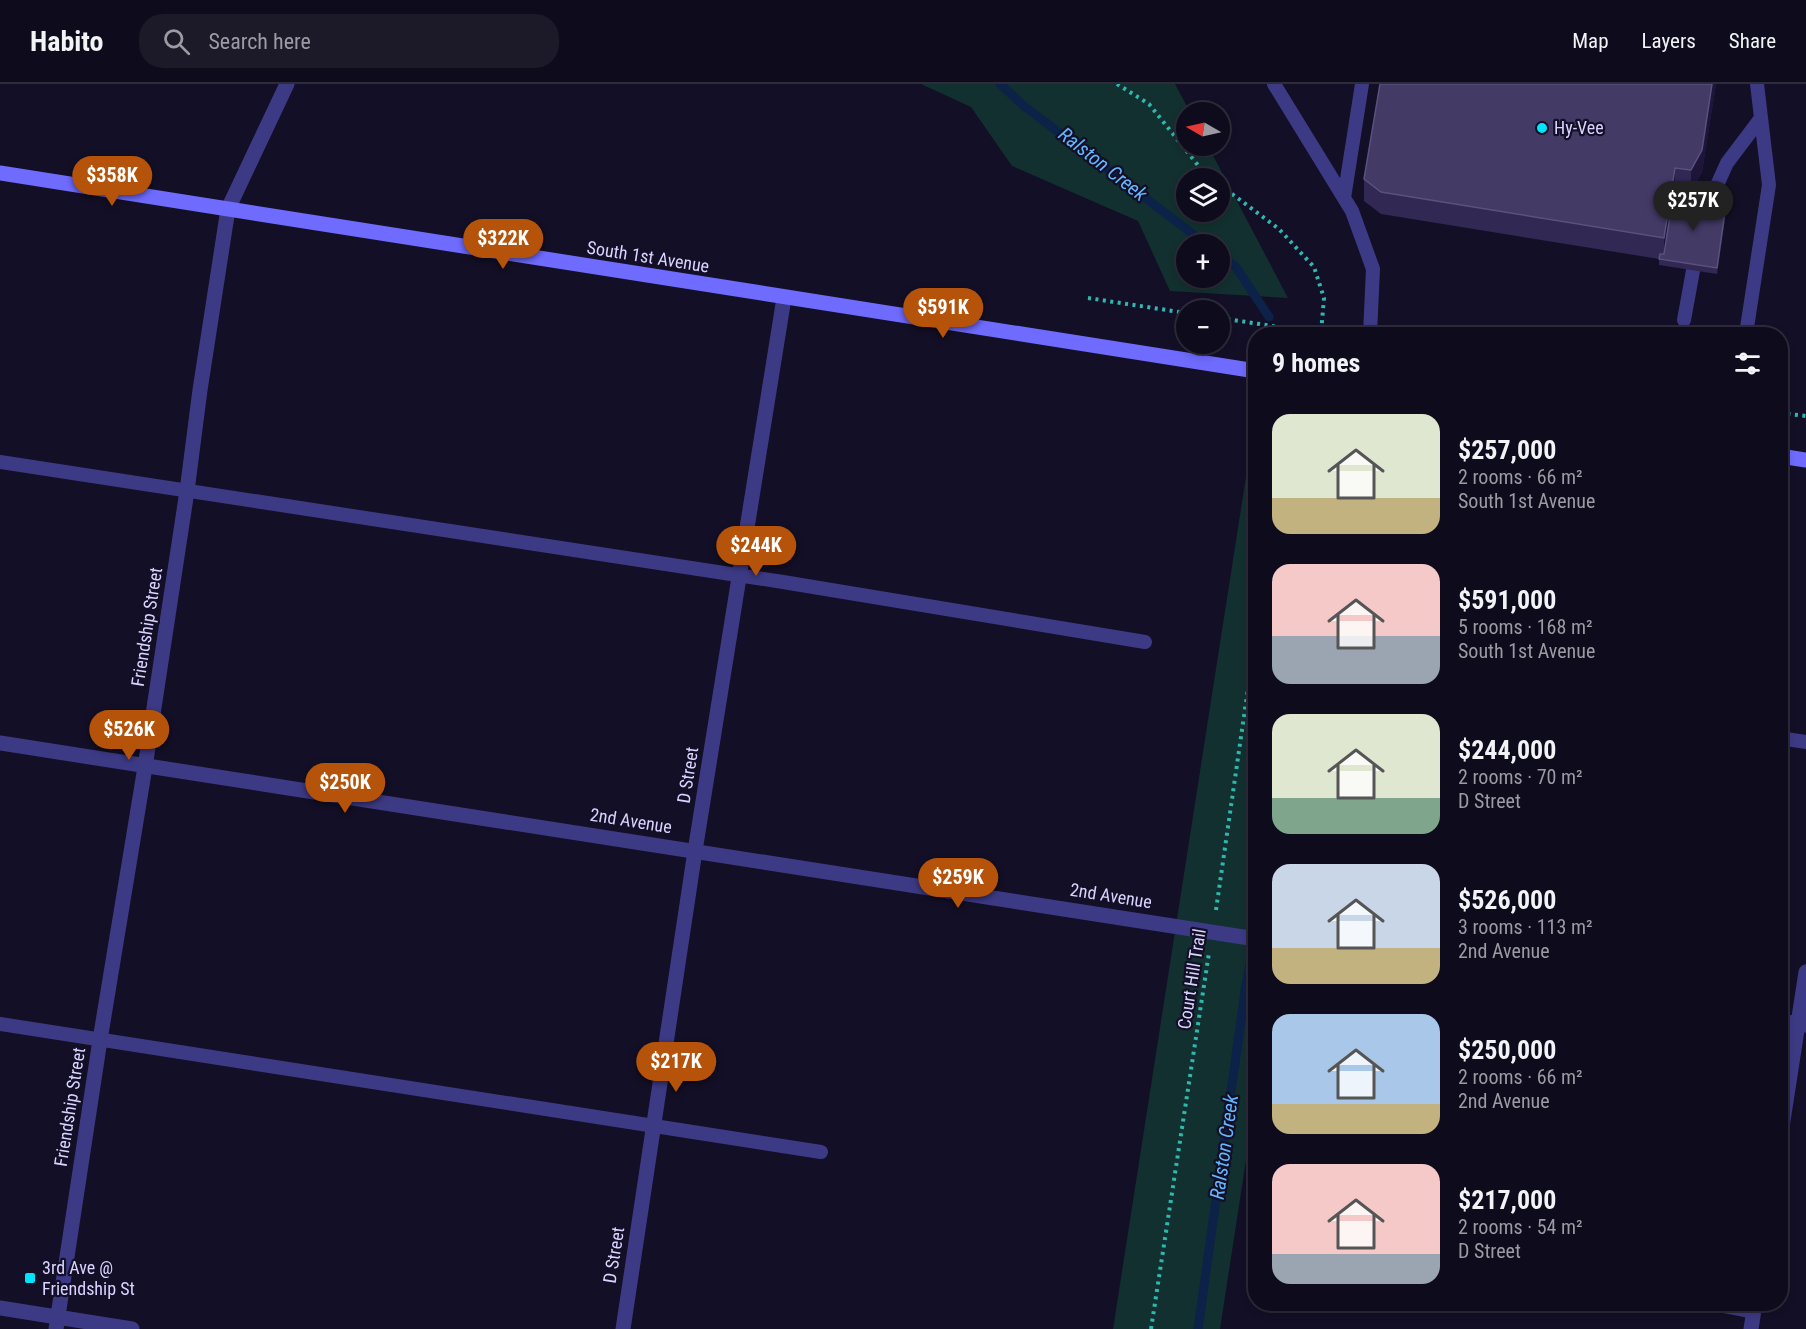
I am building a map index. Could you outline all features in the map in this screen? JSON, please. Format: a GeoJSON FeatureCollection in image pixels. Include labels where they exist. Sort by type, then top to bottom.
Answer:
{"type":"FeatureCollection","features":[{"type":"Feature","properties":{"kind":"main road","name":"South 1st Avenue"},"geometry":{"type":"LineString","coordinates":[[0,173],[1248,370]]}},
{"type":"Feature","properties":{"kind":"main road"},"geometry":{"type":"LineString","coordinates":[[1788,457],[1806,460]]}},
{"type":"Feature","properties":{"kind":"street","name":"Friendship Street"},"geometry":{"type":"LineString","coordinates":[[57,1323],[145,767],[228,209],[287,84]]}},
{"type":"Feature","properties":{"kind":"street","name":"D Street"},"geometry":{"type":"LineString","coordinates":[[623,1329],[695,851],[784,298]]}},
{"type":"Feature","properties":{"kind":"street","name":"2nd Avenue"},"geometry":{"type":"LineString","coordinates":[[0,743],[1248,938]]}},
{"type":"Feature","properties":{"kind":"street"},"geometry":{"type":"LineString","coordinates":[[1788,1098],[1802,1024],[1806,972]]}},
{"type":"Feature","properties":{"kind":"street"},"geometry":{"type":"LineString","coordinates":[[0,1308],[57,1323],[132,1329]]}},
{"type":"Feature","properties":{"kind":"street"},"geometry":{"type":"LineString","coordinates":[[1751,1329],[1754,1311]]}},
{"type":"Feature","properties":{"kind":"lane"},"geometry":{"type":"LineString","coordinates":[[1274,84],[1352,211],[1373,269],[1370,327]]}},
{"type":"Feature","properties":{"kind":"lane"},"geometry":{"type":"LineString","coordinates":[[1344,198],[1362,84]]}},
{"type":"Feature","properties":{"kind":"lane"},"geometry":{"type":"LineString","coordinates":[[1747,327],[1768,185],[1756,84]]}},
{"type":"Feature","properties":{"kind":"lane"},"geometry":{"type":"LineString","coordinates":[[1684,320],[1697,246],[1709,203],[1726,163],[1761,118]]}},
{"type":"Feature","properties":{"kind":"lane"},"geometry":{"type":"LineString","coordinates":[[0,462],[739,575],[1145,642]]}},
{"type":"Feature","properties":{"kind":"lane"},"geometry":{"type":"LineString","coordinates":[[1788,739],[1806,742]]}},
{"type":"Feature","properties":{"kind":"lane"},"geometry":{"type":"LineString","coordinates":[[0,1024],[821,1152]]}},
{"type":"Feature","properties":{"kind":"path"},"geometry":{"type":"LineString","coordinates":[[1117,84],[1149,104],[1200,168]]}},
{"type":"Feature","properties":{"kind":"path"},"geometry":{"type":"LineString","coordinates":[[1230,192],[1279,229],[1314,267],[1324,298],[1323,327]]}},
{"type":"Feature","properties":{"kind":"path"},"geometry":{"type":"LineString","coordinates":[[1088,298],[1176,311]]}},
{"type":"Feature","properties":{"kind":"path"},"geometry":{"type":"LineString","coordinates":[[1230,320],[1268,327]]}},
{"type":"Feature","properties":{"kind":"path"},"geometry":{"type":"LineString","coordinates":[[1788,414],[1806,416]]}},
{"type":"Feature","properties":{"kind":"path","name":"Court Hill Trail"},"geometry":{"type":"LineString","coordinates":[[1151,1329],[1219,933],[1248,698]]}},
{"type":"Feature","properties":{"kind":"green space"},"geometry":{"type":"Polygon","coordinates":[[[921,84],[1175,84],[1185,102],[1176,102],[1176,156],[1213,156],[1220,168],[1176,168],[1176,222],[1230,222],[1230,188],[1288,298],[1170,291],[1138,221],[1012,166],[971,107],[921,84]]]}},
{"type":"Feature","properties":{"kind":"green space"},"geometry":{"type":"Polygon","coordinates":[[[1248,464],[1248,1147],[1220,1329],[1113,1329],[1248,464]]]}},
{"type":"Feature","properties":{"kind":"building","name":"Hy-Vee"},"geometry":{"type":"Polygon","coordinates":[[[1380,84],[1712,84],[1702,150],[1691,170],[1675,168],[1664,238],[1381,192],[1364,179],[1380,84]]]}},
{"type":"Feature","properties":{"kind":"building"},"geometry":{"type":"Polygon","coordinates":[[[1675,184],[1691,186],[1688,206],[1725,212],[1717,268],[1659,259],[1660,254],[1664,254],[1675,184]]]}},
{"type":"Feature","properties":{"kind":"waterway","name":"Ralston Creek"},"geometry":{"type":"LineString","coordinates":[[1000,84],[1024,106],[1193,234]]}},
{"type":"Feature","properties":{"kind":"waterway","name":"Ralston Creek"},"geometry":{"type":"LineString","coordinates":[[1230,262],[1236,267],[1269,317]]}},
{"type":"Feature","properties":{"kind":"waterway","name":"Ralston Creek"},"geometry":{"type":"LineString","coordinates":[[1198,1329],[1248,974]]}},
{"type":"Feature","properties":{"kind":"place","name":"Hy-Vee"},"geometry":{"type":"Point","coordinates":[1542,128]}},
{"type":"Feature","properties":{"kind":"place","name":"3rd Ave @ Friendship St"},"geometry":{"type":"Point","coordinates":[30,1278]}}]}
